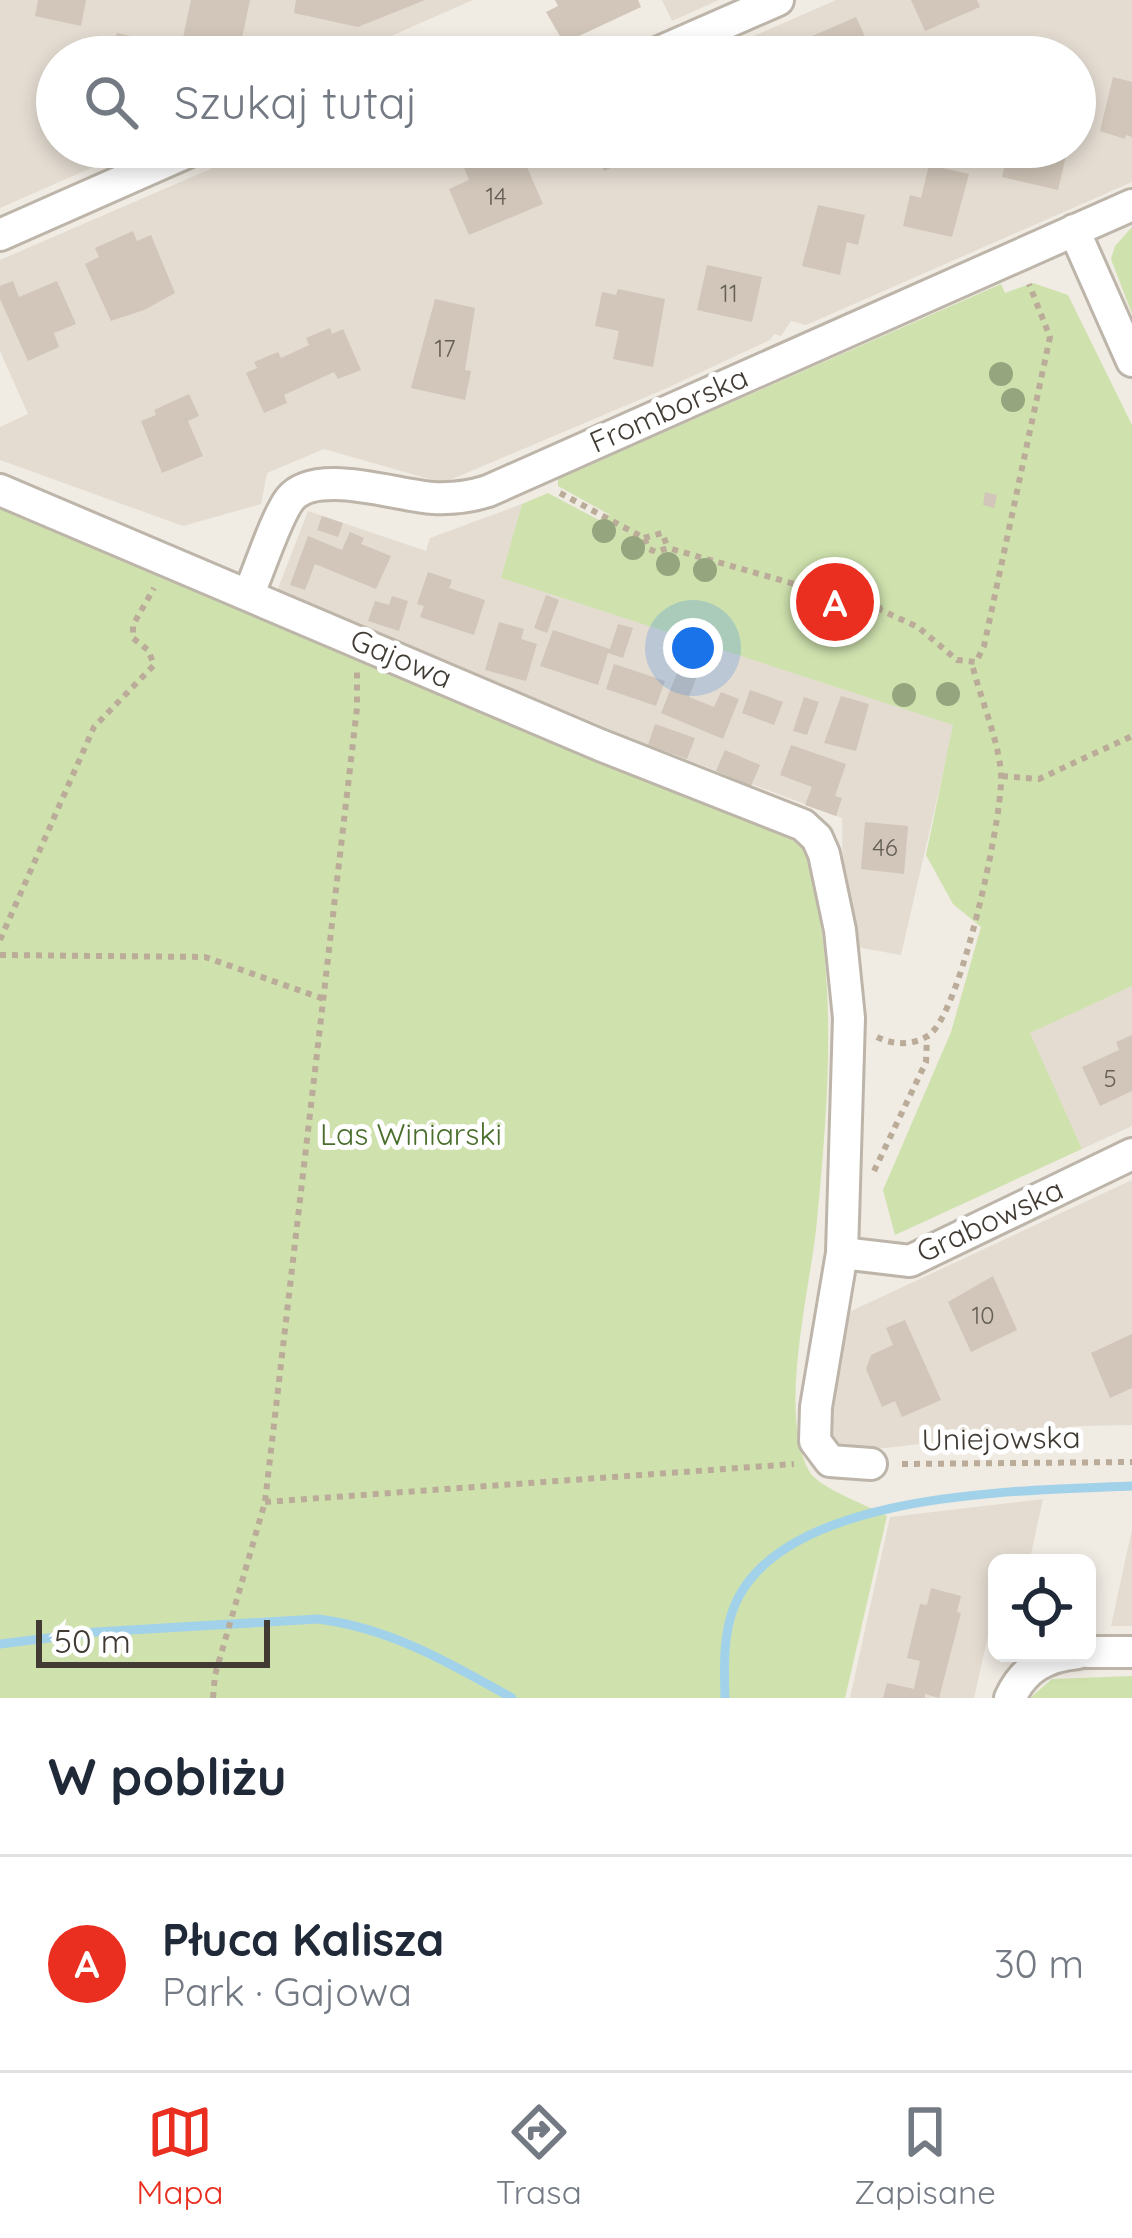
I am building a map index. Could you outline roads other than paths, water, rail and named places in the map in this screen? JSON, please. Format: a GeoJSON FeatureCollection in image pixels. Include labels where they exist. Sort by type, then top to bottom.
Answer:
{"type":"FeatureCollection","features":[{"type":"Feature","properties":{"kind":"street"},"geometry":{"type":"LineString","coordinates":[[696,36],[778,0]]}},
{"type":"Feature","properties":{"kind":"street"},"geometry":{"type":"LineString","coordinates":[[0,235],[152,168]]}},
{"type":"Feature","properties":{"kind":"street","name":"Fromborska"},"geometry":{"type":"LineString","coordinates":[[249,593],[289,500],[305,488],[331,483],[431,498],[465,498],[488,491],[1132,205]]}},
{"type":"Feature","properties":{"kind":"street"},"geometry":{"type":"LineString","coordinates":[[1074,230],[1132,361]]}},
{"type":"Feature","properties":{"kind":"street","name":"Gajowa"},"geometry":{"type":"LineString","coordinates":[[0,490],[600,745],[803,825],[817,838],[824,854],[840,930],[849,1018],[842,1253]]}},
{"type":"Feature","properties":{"kind":"street","name":"Grabowska"},"geometry":{"type":"LineString","coordinates":[[842,1253],[910,1261],[1132,1154]]}},
{"type":"Feature","properties":{"kind":"street"},"geometry":{"type":"LineString","coordinates":[[842,1253],[816,1407],[815,1441],[830,1461],[871,1464]]}},
{"type":"Feature","properties":{"kind":"street"},"geometry":{"type":"LineString","coordinates":[[1096,1653],[1132,1652]]}},
{"type":"Feature","properties":{"kind":"street"},"geometry":{"type":"LineString","coordinates":[[1010,1698],[1041,1662]]}},
{"type":"Feature","properties":{"kind":"waterway"},"geometry":{"type":"LineString","coordinates":[[725,1698],[726,1640],[734,1607],[761,1568],[802,1539],[853,1518],[911,1504],[1032,1490],[1132,1486]]}},
{"type":"Feature","properties":{"kind":"waterway"},"geometry":{"type":"LineString","coordinates":[[0,1644],[96,1632],[318,1619],[395,1639],[512,1698]]}},
{"type":"Feature","properties":{"kind":"place","name":"Płuca Kalisza"},"geometry":{"type":"Point","coordinates":[835,602]}},
{"type":"Feature","properties":{"kind":"park label","name":"Las Winiarski"},"geometry":{"type":"Point","coordinates":[411,1135]}}]}
